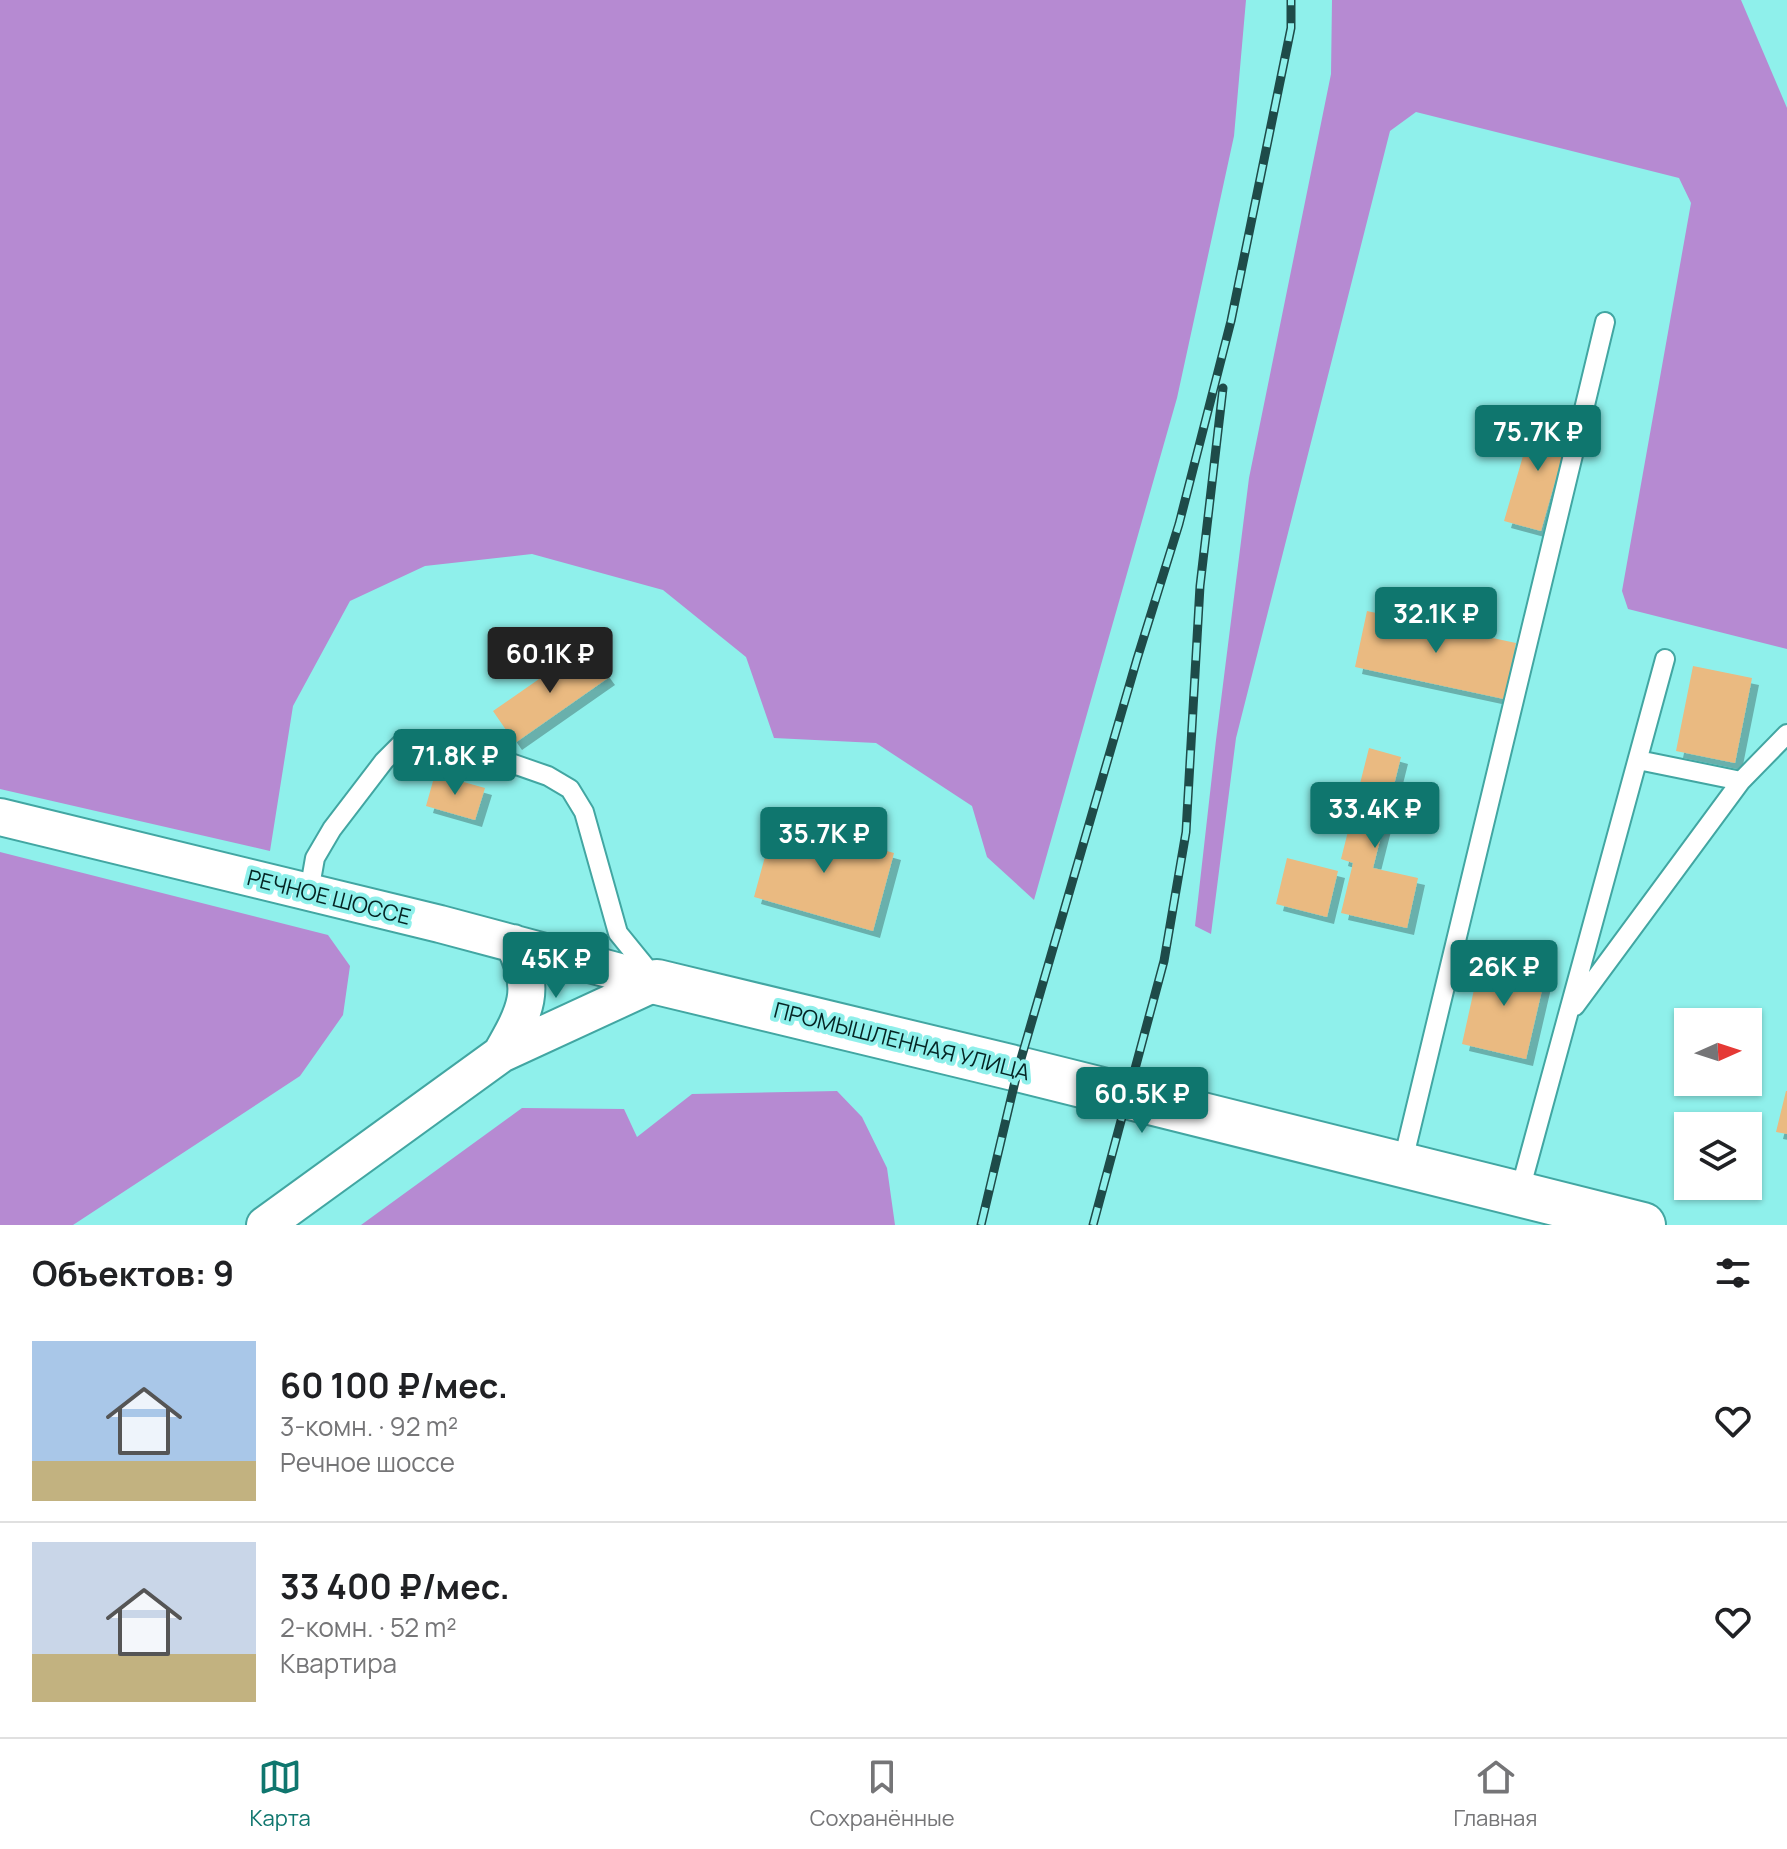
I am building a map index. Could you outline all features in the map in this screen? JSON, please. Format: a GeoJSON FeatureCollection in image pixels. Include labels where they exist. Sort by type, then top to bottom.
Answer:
{"type":"FeatureCollection","features":[{"type":"Feature","properties":{"kind":"street","name":"РЕЧНОЕ ШОССЕ"},"geometry":{"type":"LineString","coordinates":[[0,817],[513,943],[657,982]]}},
{"type":"Feature","properties":{"kind":"street"},"geometry":{"type":"LineString","coordinates":[[501,1054],[521,1019],[526,994],[526,974],[513,943]]}},
{"type":"Feature","properties":{"kind":"street","name":"ПРОМЫШЛЕННАЯ УЛИЦА"},"geometry":{"type":"LineString","coordinates":[[657,982],[1643,1225]]}},
{"type":"Feature","properties":{"kind":"street"},"geometry":{"type":"LineString","coordinates":[[265,1225],[501,1054],[657,982]]}},
{"type":"Feature","properties":{"kind":"lane"},"geometry":{"type":"LineString","coordinates":[[1402,1165],[1605,322]]}},
{"type":"Feature","properties":{"kind":"lane"},"geometry":{"type":"LineString","coordinates":[[1519,1194],[1665,659]]}},
{"type":"Feature","properties":{"kind":"lane"},"geometry":{"type":"LineString","coordinates":[[1568,1017],[1741,781],[1787,734]]}},
{"type":"Feature","properties":{"kind":"lane"},"geometry":{"type":"LineString","coordinates":[[309,892],[315,858],[332,829],[384,761],[401,744],[459,745],[548,776],[570,789],[584,812],[618,933],[657,982]]}},
{"type":"Feature","properties":{"kind":"lane"},"geometry":{"type":"LineString","coordinates":[[1638,760],[1741,781]]}},
{"type":"Feature","properties":{"kind":"shaded area"},"geometry":{"type":"Polygon","coordinates":[[[0,0],[1246,0],[1234,136],[1177,398],[1034,900],[987,857],[972,806],[876,743],[774,738],[746,657],[663,590],[532,554],[425,566],[350,601],[293,706],[270,851],[0,789],[0,0]]]}},
{"type":"Feature","properties":{"kind":"shaded area"},"geometry":{"type":"Polygon","coordinates":[[[1332,0],[1741,0],[1787,108],[1787,649],[1628,609],[1622,591],[1691,203],[1679,178],[1416,112],[1390,131],[1236,738],[1211,934],[1195,926],[1249,478],[1331,74],[1332,0]]]}},
{"type":"Feature","properties":{"kind":"shaded area"},"geometry":{"type":"Polygon","coordinates":[[[0,852],[328,935],[350,966],[343,1015],[300,1076],[73,1225],[0,1225],[0,852]]]}},
{"type":"Feature","properties":{"kind":"shaded area"},"geometry":{"type":"Polygon","coordinates":[[[837,1091],[862,1117],[887,1168],[895,1225],[361,1225],[522,1108],[624,1109],[637,1137],[692,1094],[837,1091]]]}},
{"type":"Feature","properties":{"kind":"building"},"geometry":{"type":"Polygon","coordinates":[[[1535,415],[1571,425],[1541,531],[1504,521],[1535,415]]]}},
{"type":"Feature","properties":{"kind":"building"},"geometry":{"type":"Polygon","coordinates":[[[1367,611],[1516,643],[1504,699],[1355,667],[1367,611]]]}},
{"type":"Feature","properties":{"kind":"building"},"geometry":{"type":"Polygon","coordinates":[[[585,647],[608,678],[515,743],[493,711],[585,647]]]}},
{"type":"Feature","properties":{"kind":"building"},"geometry":{"type":"Polygon","coordinates":[[[1693,666],[1752,678],[1735,763],[1676,751],[1693,666]]]}},
{"type":"Feature","properties":{"kind":"building"},"geometry":{"type":"Polygon","coordinates":[[[1369,748],[1401,757],[1373,868],[1418,878],[1407,928],[1341,913],[1353,863],[1341,859],[1369,748]]]}},
{"type":"Feature","properties":{"kind":"building"},"geometry":{"type":"Polygon","coordinates":[[[435,774],[485,788],[475,820],[426,806],[435,774]]]}},
{"type":"Feature","properties":{"kind":"building"},"geometry":{"type":"Polygon","coordinates":[[[775,820],[894,853],[873,931],[754,897],[775,820]]]}},
{"type":"Feature","properties":{"kind":"building"},"geometry":{"type":"Polygon","coordinates":[[[1287,858],[1338,871],[1327,917],[1276,904],[1287,858]]]}},
{"type":"Feature","properties":{"kind":"building"},"geometry":{"type":"Polygon","coordinates":[[[1481,958],[1546,973],[1526,1059],[1462,1044],[1481,958]]]}},
{"type":"Feature","properties":{"kind":"building"},"geometry":{"type":"Polygon","coordinates":[[[1787,1091],[1787,1134],[1776,1132],[1787,1091]]]}},
{"type":"Feature","properties":{"kind":"railway"},"geometry":{"type":"LineString","coordinates":[[981,1225],[1018,1069],[1179,524],[1231,321],[1291,28],[1291,0]]}},
{"type":"Feature","properties":{"kind":"railway"},"geometry":{"type":"LineString","coordinates":[[1093,1225],[1164,961],[1186,832],[1200,586],[1223,388]]}}]}
